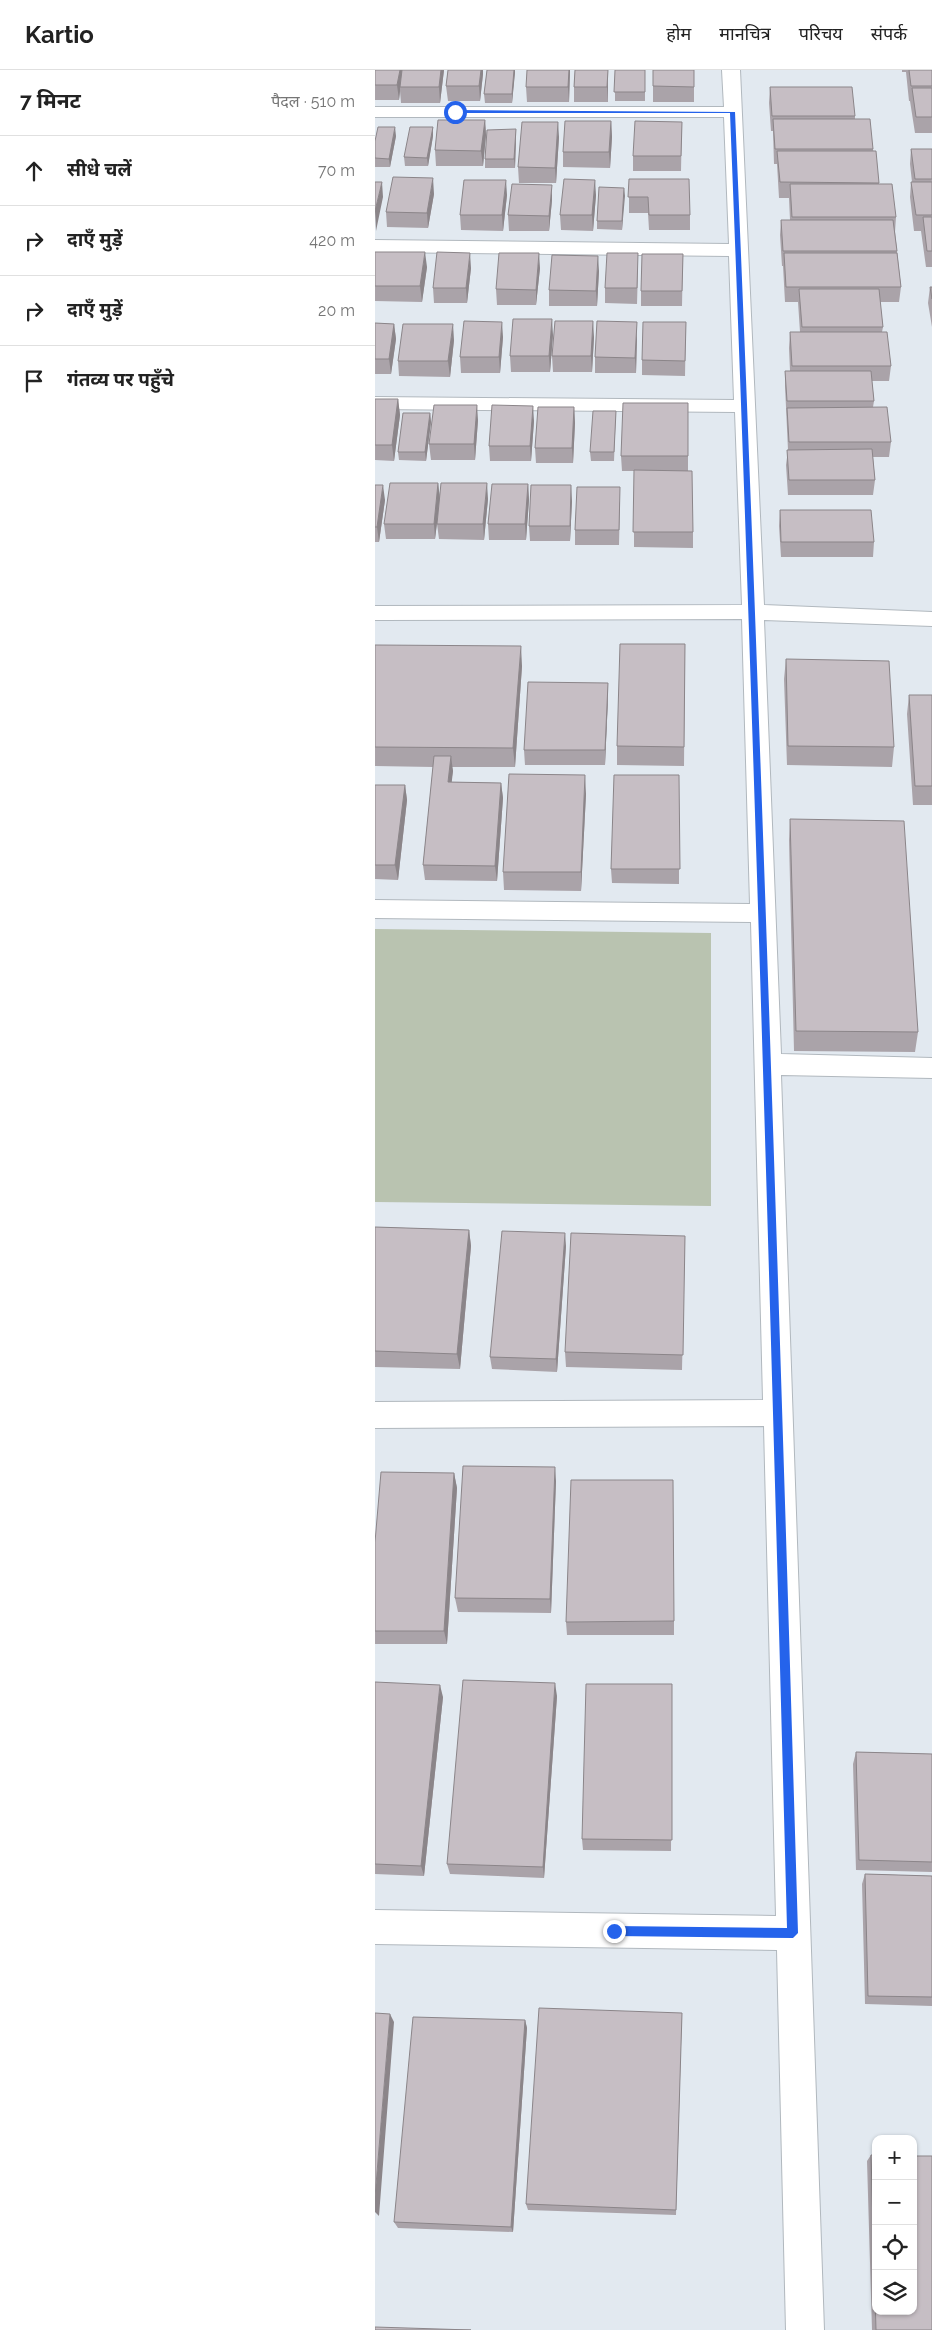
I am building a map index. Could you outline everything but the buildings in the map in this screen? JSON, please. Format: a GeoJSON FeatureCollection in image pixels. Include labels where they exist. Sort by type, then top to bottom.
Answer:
{"type":"FeatureCollection","features":[{"type":"Feature","properties":{"kind":"street"},"geometry":{"type":"LineString","coordinates":[[731,70],[753,612],[768,1064],[805,2330]]}},
{"type":"Feature","properties":{"kind":"street"},"geometry":{"type":"LineString","coordinates":[[375,112],[733,112]]}},
{"type":"Feature","properties":{"kind":"street"},"geometry":{"type":"LineString","coordinates":[[375,246],[739,250]]}},
{"type":"Feature","properties":{"kind":"street"},"geometry":{"type":"LineString","coordinates":[[375,403],[745,406]]}},
{"type":"Feature","properties":{"kind":"street"},"geometry":{"type":"LineString","coordinates":[[375,613],[753,612],[932,619]]}},
{"type":"Feature","properties":{"kind":"street"},"geometry":{"type":"LineString","coordinates":[[375,909],[763,913]]}},
{"type":"Feature","properties":{"kind":"street"},"geometry":{"type":"LineString","coordinates":[[768,1064],[932,1068]]}},
{"type":"Feature","properties":{"kind":"street"},"geometry":{"type":"LineString","coordinates":[[375,1415],[777,1413]]}},
{"type":"Feature","properties":{"kind":"street"},"geometry":{"type":"LineString","coordinates":[[375,1927],[793,1933]]}},
{"type":"Feature","properties":{"kind":"green space"},"geometry":{"type":"Polygon","coordinates":[[[375,929],[711,933],[711,1206],[375,1202],[375,929]]]}},
{"type":"Feature","properties":{"kind":"route"},"geometry":{"type":"LineString","coordinates":[[455,112],[733,112],[753,612],[768,1064],[793,1933],[614,1931]]}}]}
